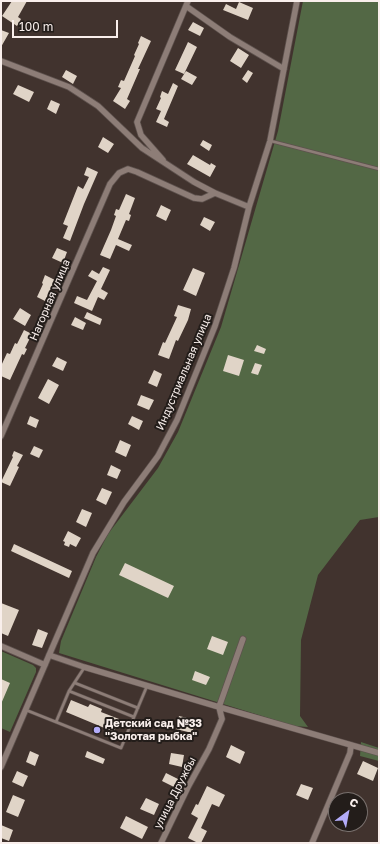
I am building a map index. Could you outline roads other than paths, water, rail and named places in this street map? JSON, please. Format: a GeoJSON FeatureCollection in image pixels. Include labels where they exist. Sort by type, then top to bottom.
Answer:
{"type":"FeatureCollection","features":[{"type":"Feature","properties":{"kind":"street","name":"Индустриальная улица"},"geometry":{"type":"LineString","coordinates":[[1,767],[93,553],[124,502],[158,456],[177,420],[217,319],[234,268],[249,207],[270,141],[297,1]]}},
{"type":"Feature","properties":{"kind":"street"},"geometry":{"type":"LineString","coordinates":[[171,169],[141,135],[137,122],[187,4],[230,37],[284,69]]}},
{"type":"Feature","properties":{"kind":"street"},"geometry":{"type":"LineString","coordinates":[[1,61],[69,87],[98,106],[142,148],[171,169],[215,193],[249,207]]}},
{"type":"Feature","properties":{"kind":"street","name":"Нагорная улица"},"geometry":{"type":"LineString","coordinates":[[1,436],[110,184],[119,173],[128,169],[137,172],[194,198],[202,199],[215,193]]}},
{"type":"Feature","properties":{"kind":"street","name":"улица Дружбы"},"geometry":{"type":"LineString","coordinates":[[161,843],[212,743],[222,719],[219,707],[244,639]]}},
{"type":"Feature","properties":{"kind":"street"},"geometry":{"type":"LineString","coordinates":[[1,646],[45,665]]}},
{"type":"Feature","properties":{"kind":"street"},"geometry":{"type":"LineString","coordinates":[[49,655],[84,667],[379,753]]}},
{"type":"Feature","properties":{"kind":"street"},"geometry":{"type":"LineString","coordinates":[[312,843],[350,753],[351,744]]}},
{"type":"Feature","properties":{"kind":"lane"},"geometry":{"type":"LineString","coordinates":[[270,141],[379,169]]}},
{"type":"Feature","properties":{"kind":"lane"},"geometry":{"type":"LineString","coordinates":[[56,722],[69,691],[84,667]]}},
{"type":"Feature","properties":{"kind":"lane"},"geometry":{"type":"LineString","coordinates":[[75,683],[138,708]]}},
{"type":"Feature","properties":{"kind":"lane"},"geometry":{"type":"LineString","coordinates":[[25,710],[121,748],[147,685]]}},
{"type":"Feature","properties":{"kind":"lane"},"geometry":{"type":"LineString","coordinates":[[69,691],[134,717]]}},
{"type":"Feature","properties":{"kind":"place","name":"Детский сад №33 \"Золотая рыбка\""},"geometry":{"type":"Point","coordinates":[97,730]}}]}
